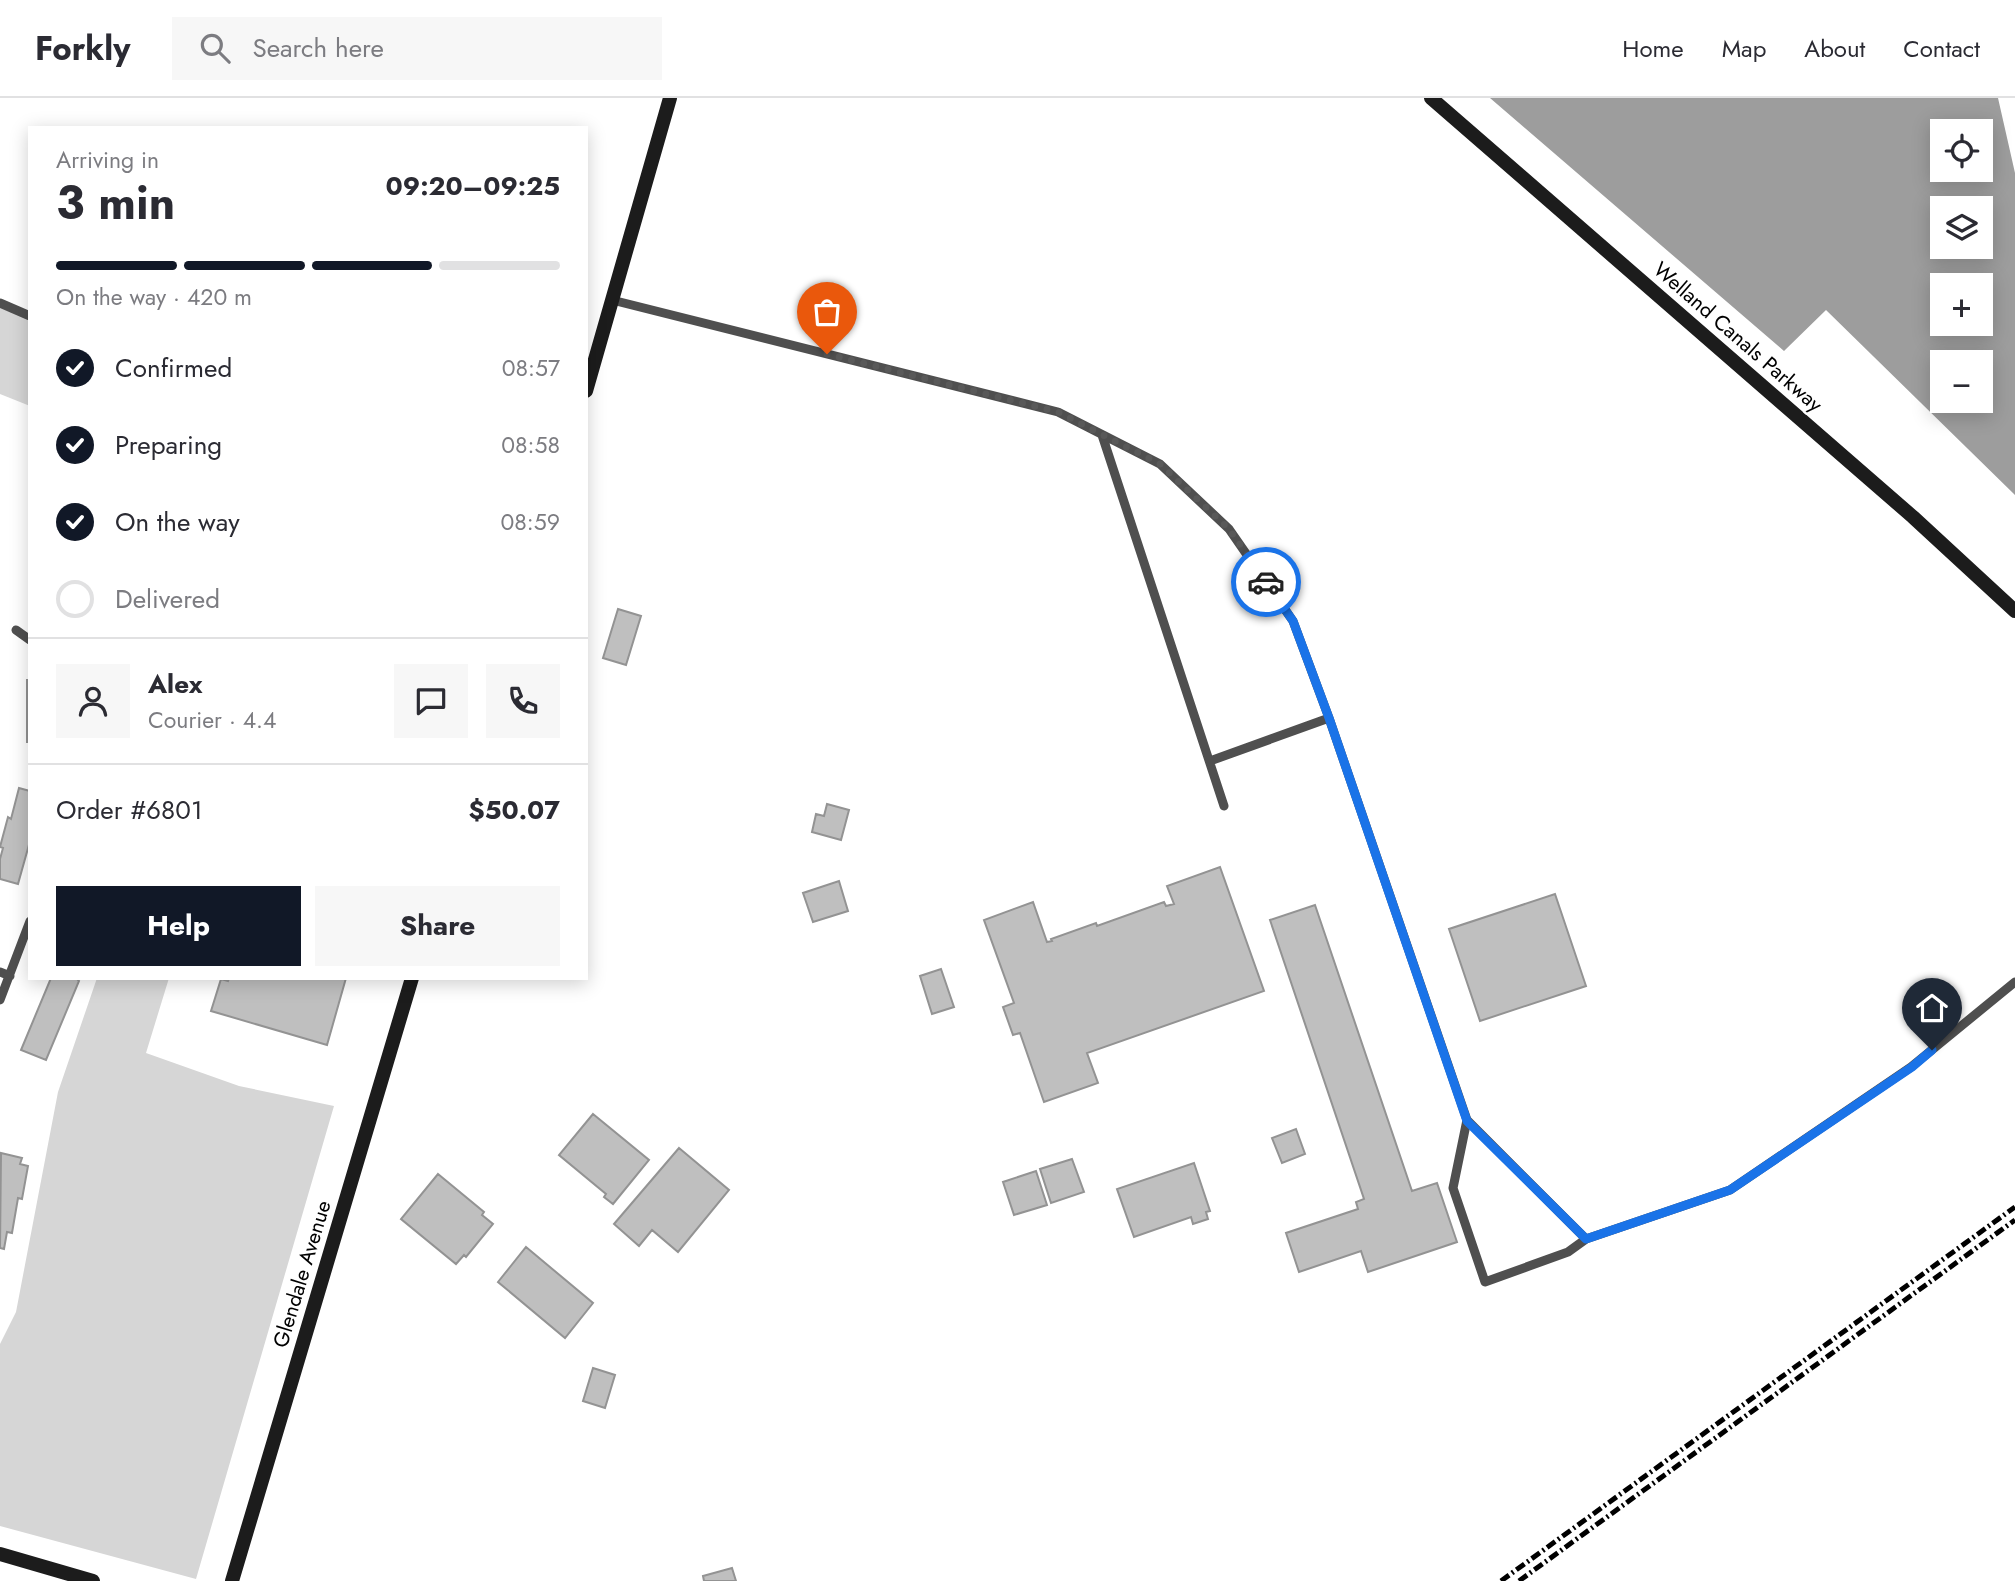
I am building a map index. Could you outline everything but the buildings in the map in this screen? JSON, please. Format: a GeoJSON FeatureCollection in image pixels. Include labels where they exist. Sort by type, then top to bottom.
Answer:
{"type":"FeatureCollection","features":[{"type":"Feature","properties":{"kind":"main road"},"geometry":{"type":"LineString","coordinates":[[588,384],[670,98]]}},
{"type":"Feature","properties":{"kind":"main road","name":"Welland Canals Parkway"},"geometry":{"type":"LineString","coordinates":[[1431,98],[1913,517],[2015,611]]}},
{"type":"Feature","properties":{"kind":"main road","name":"Glendale Avenue"},"geometry":{"type":"LineString","coordinates":[[232,1581],[411,980]]}},
{"type":"Feature","properties":{"kind":"main road"},"geometry":{"type":"LineString","coordinates":[[0,1554],[93,1581]]}},
{"type":"Feature","properties":{"kind":"lane"},"geometry":{"type":"LineString","coordinates":[[612,300],[1058,412],[1160,464],[1229,529],[1293,621],[1329,718],[1467,1121],[1586,1239]]}},
{"type":"Feature","properties":{"kind":"lane"},"geometry":{"type":"LineString","coordinates":[[0,303],[28,315]]}},
{"type":"Feature","properties":{"kind":"lane"},"geometry":{"type":"LineString","coordinates":[[1102,435],[1224,806]]}},
{"type":"Feature","properties":{"kind":"lane"},"geometry":{"type":"LineString","coordinates":[[16,630],[28,639]]}},
{"type":"Feature","properties":{"kind":"lane"},"geometry":{"type":"LineString","coordinates":[[1210,761],[1329,718]]}},
{"type":"Feature","properties":{"kind":"lane"},"geometry":{"type":"LineString","coordinates":[[0,1000],[28,926]]}},
{"type":"Feature","properties":{"kind":"lane"},"geometry":{"type":"LineString","coordinates":[[0,972],[10,976]]}},
{"type":"Feature","properties":{"kind":"lane"},"geometry":{"type":"LineString","coordinates":[[1467,1121],[1453,1188],[1485,1282],[1568,1252],[1586,1239],[1730,1190],[1912,1067],[2015,982]]}},
{"type":"Feature","properties":{"kind":"shaded area"},"geometry":{"type":"Polygon","coordinates":[[[1490,98],[1998,98],[2015,173],[2015,495],[1931,413],[1993,413],[1993,350],[1930,350],[1930,412],[1826,310],[1784,351],[1490,98]]]}},
{"type":"Feature","properties":{"kind":"shaded area"},"geometry":{"type":"Polygon","coordinates":[[[0,304],[28,314],[28,405],[0,394],[0,304]]]}},
{"type":"Feature","properties":{"kind":"shaded area"},"geometry":{"type":"Polygon","coordinates":[[[96,980],[168,980],[146,1053],[239,1086],[334,1106],[196,1579],[0,1526],[0,1344],[16,1312],[58,1092],[96,980]]]}},
{"type":"Feature","properties":{"kind":"railway"},"geometry":{"type":"LineString","coordinates":[[1501,1581],[2015,1207]]}},
{"type":"Feature","properties":{"kind":"railway"},"geometry":{"type":"LineString","coordinates":[[1519,1581],[2015,1220]]}},
{"type":"Feature","properties":{"kind":"way so far"},"geometry":{"type":"LineString","coordinates":[[827,354],[1058,412],[1160,464],[1229,529],[1266,582]]}},
{"type":"Feature","properties":{"kind":"route"},"geometry":{"type":"LineString","coordinates":[[1266,582],[1293,621],[1329,718],[1467,1121],[1586,1239],[1730,1190],[1912,1067],[1932,1050]]}}]}
